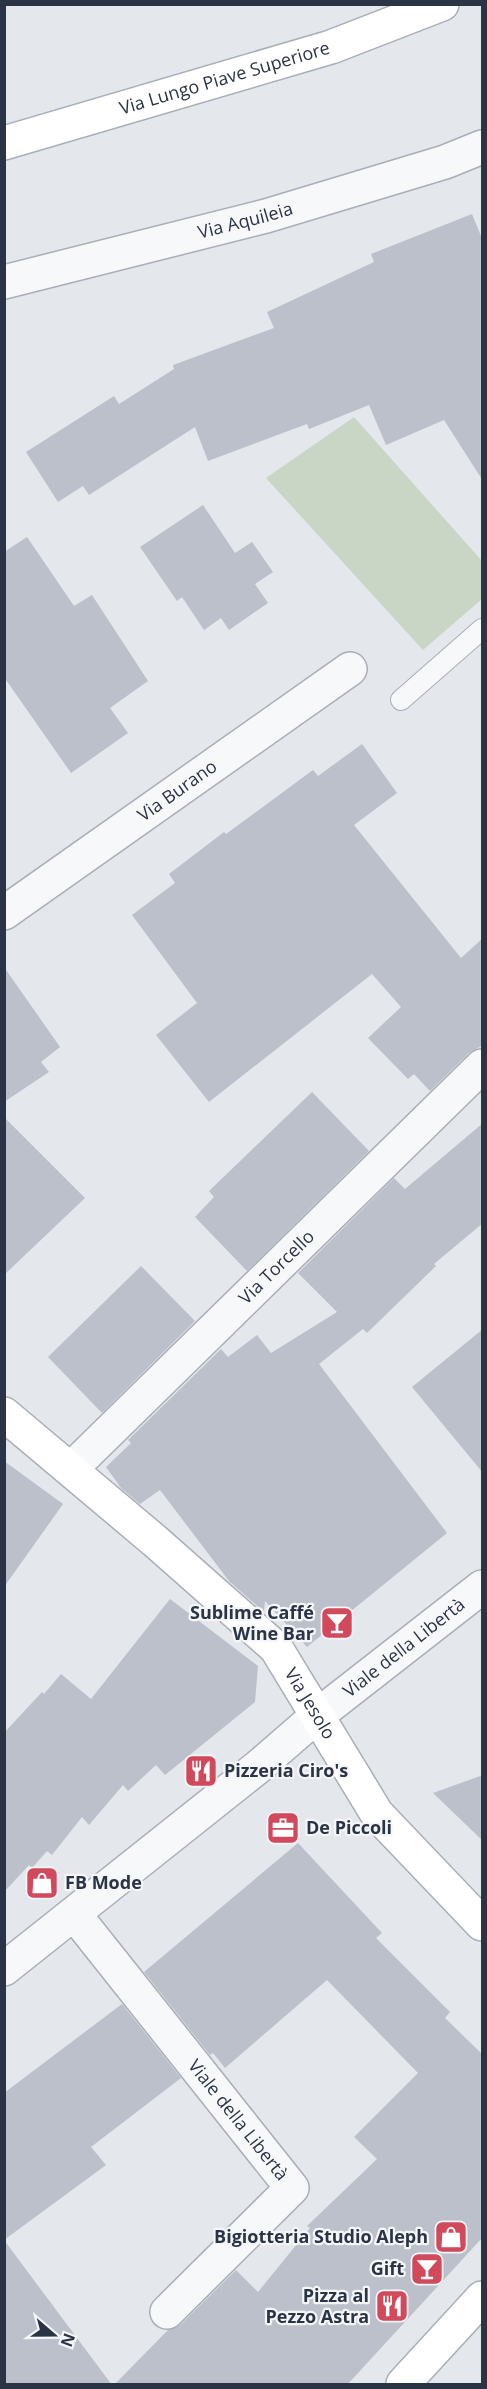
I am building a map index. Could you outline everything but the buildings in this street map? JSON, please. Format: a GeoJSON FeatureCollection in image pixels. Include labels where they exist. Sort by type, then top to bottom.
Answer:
{"type":"FeatureCollection","features":[{"type":"Feature","properties":{"kind":"street","name":"Via Lungo Piave Superiore"},"geometry":{"type":"LineString","coordinates":[[4,142],[331,47],[442,4]]}},
{"type":"Feature","properties":{"kind":"street","name":"Via Aquileia"},"geometry":{"type":"LineString","coordinates":[[4,282],[266,216],[446,162],[483,147]]}},
{"type":"Feature","properties":{"kind":"street","name":"Via Burano"},"geometry":{"type":"LineString","coordinates":[[4,913],[350,669]]}},
{"type":"Feature","properties":{"kind":"street","name":"Via Torcello"},"geometry":{"type":"LineString","coordinates":[[70,1469],[483,1066]]}},
{"type":"Feature","properties":{"kind":"street","name":"Via Jesolo"},"geometry":{"type":"LineString","coordinates":[[4,1414],[276,1648],[377,1814],[483,1924]]}},
{"type":"Feature","properties":{"kind":"street","name":"Viale della Libertà"},"geometry":{"type":"LineString","coordinates":[[4,1969],[75,1915],[258,1767],[318,1714],[483,1587]]}},
{"type":"Feature","properties":{"kind":"street","name":"Viale della Libertà"},"geometry":{"type":"LineString","coordinates":[[75,1915],[292,2188],[167,2312]]}},
{"type":"Feature","properties":{"kind":"street"},"geometry":{"type":"LineString","coordinates":[[402,2385],[483,2298]]}},
{"type":"Feature","properties":{"kind":"lane"},"geometry":{"type":"LineString","coordinates":[[401,700],[483,629]]}},
{"type":"Feature","properties":{"kind":"green space"},"geometry":{"type":"Polygon","coordinates":[[[354,417],[482,561],[482,599],[423,650],[266,478],[354,417]]]}},
{"type":"Feature","properties":{"kind":"place","name":"Sublime Caffé Wine Bar"},"geometry":{"type":"Point","coordinates":[337,1623]}},
{"type":"Feature","properties":{"kind":"place","name":"Pizzeria Ciro's"},"geometry":{"type":"Point","coordinates":[201,1771]}},
{"type":"Feature","properties":{"kind":"place","name":"De Piccoli"},"geometry":{"type":"Point","coordinates":[283,1828]}},
{"type":"Feature","properties":{"kind":"place","name":"FB Mode"},"geometry":{"type":"Point","coordinates":[42,1883]}},
{"type":"Feature","properties":{"kind":"place","name":"Bigiotteria Studio Aleph"},"geometry":{"type":"Point","coordinates":[451,2237]}},
{"type":"Feature","properties":{"kind":"place","name":"Gift"},"geometry":{"type":"Point","coordinates":[427,2269]}},
{"type":"Feature","properties":{"kind":"place","name":"Pizza al Pezzo Astra"},"geometry":{"type":"Point","coordinates":[392,2306]}}]}
